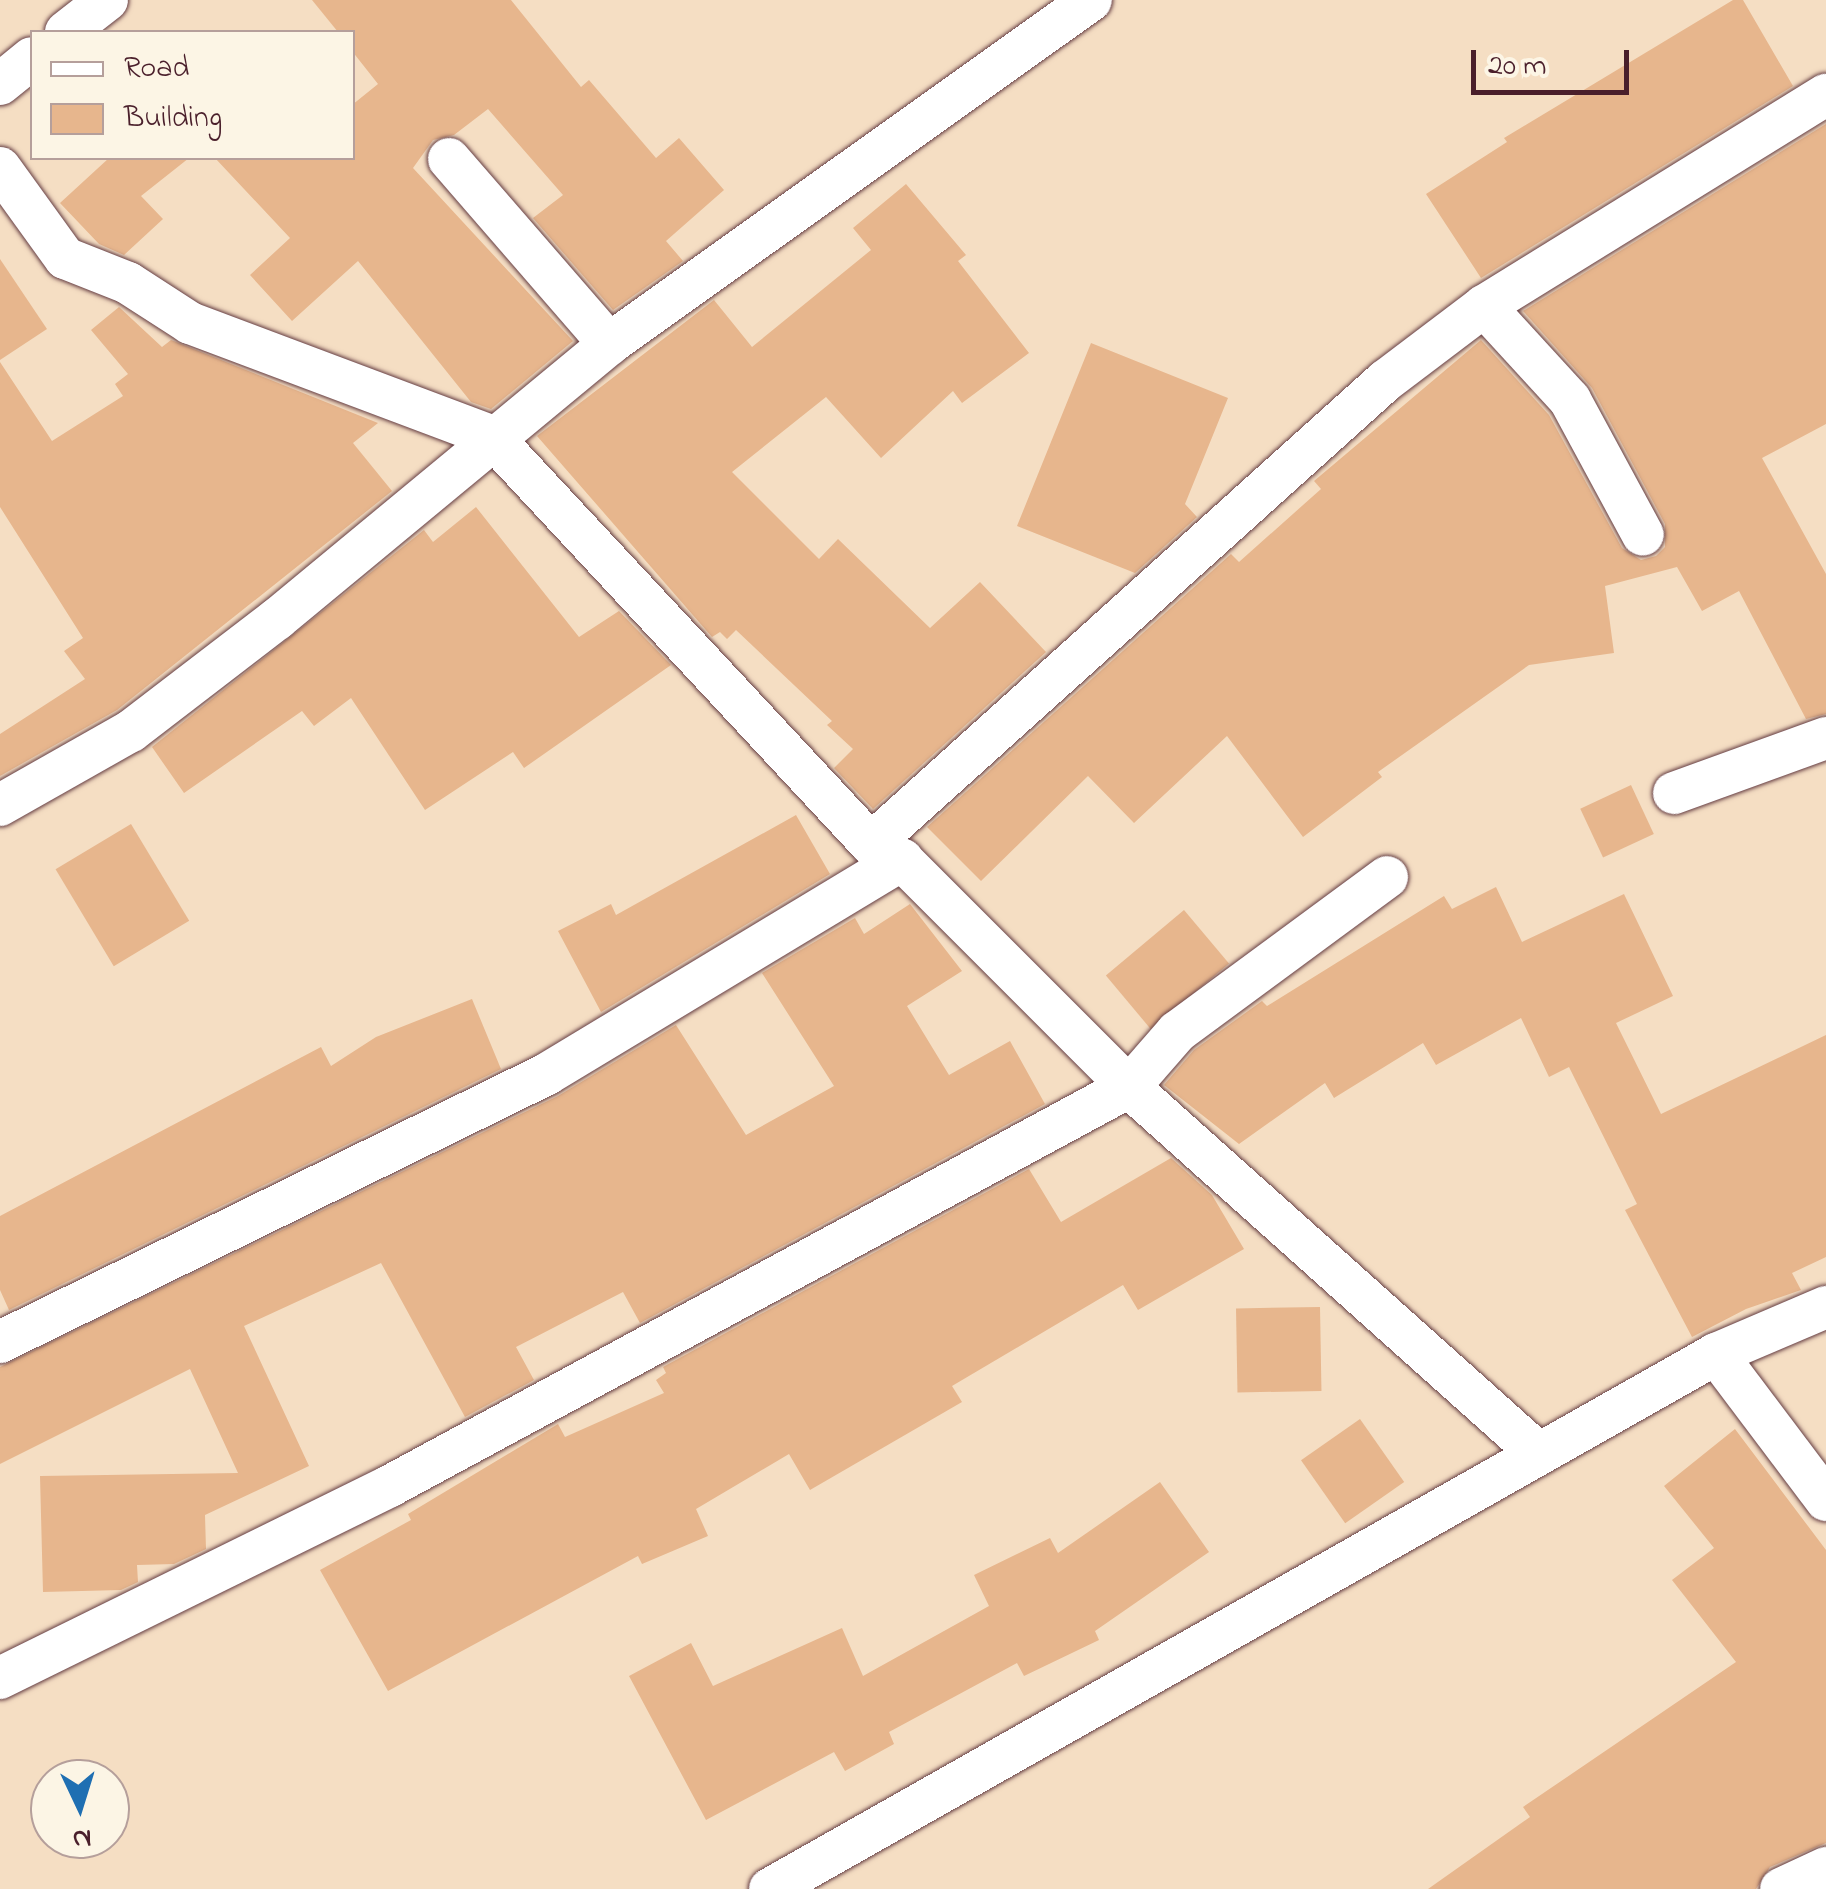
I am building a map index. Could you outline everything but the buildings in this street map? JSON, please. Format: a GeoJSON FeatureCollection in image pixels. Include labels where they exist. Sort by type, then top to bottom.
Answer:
{"type":"FeatureCollection","features":[{"type":"Feature","properties":{"kind":"street"},"geometry":{"type":"LineString","coordinates":[[69,30],[107,0]]}},
{"type":"Feature","properties":{"kind":"street"},"geometry":{"type":"LineString","coordinates":[[0,805],[131,730],[277,619],[492,436],[608,344],[1091,0]]}},
{"type":"Feature","properties":{"kind":"street"},"geometry":{"type":"LineString","coordinates":[[0,84],[30,60]]}},
{"type":"Feature","properties":{"kind":"street"},"geometry":{"type":"LineString","coordinates":[[0,1342],[547,1074],[886,852],[1384,381],[1484,306],[1826,95]]}},
{"type":"Feature","properties":{"kind":"street"},"geometry":{"type":"LineString","coordinates":[[448,159],[608,344]]}},
{"type":"Feature","properties":{"kind":"street"},"geometry":{"type":"LineString","coordinates":[[0,168],[65,258],[128,282],[190,323],[492,436],[886,852],[1128,1087],[1539,1454]]}},
{"type":"Feature","properties":{"kind":"street"},"geometry":{"type":"LineString","coordinates":[[1484,306],[1570,400],[1643,535]]}},
{"type":"Feature","properties":{"kind":"street"},"geometry":{"type":"LineString","coordinates":[[1674,794],[1826,738]]}},
{"type":"Feature","properties":{"kind":"street"},"geometry":{"type":"LineString","coordinates":[[0,1678],[390,1486],[1128,1087],[1177,1032],[1387,877]]}},
{"type":"Feature","properties":{"kind":"street"},"geometry":{"type":"LineString","coordinates":[[770,1889],[1716,1354],[1826,1307]]}},
{"type":"Feature","properties":{"kind":"street"},"geometry":{"type":"LineString","coordinates":[[1716,1354],[1826,1500]]}},
{"type":"Feature","properties":{"kind":"street"},"geometry":{"type":"LineString","coordinates":[[1781,1889],[1826,1868]]}}]}
